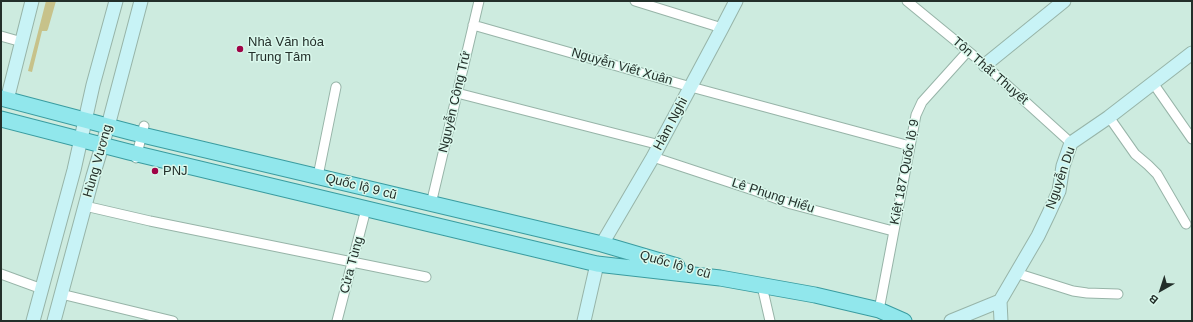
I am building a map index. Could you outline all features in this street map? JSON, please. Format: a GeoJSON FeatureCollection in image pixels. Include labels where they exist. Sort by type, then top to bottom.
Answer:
{"type":"FeatureCollection","features":[{"type":"Feature","properties":{"kind":"main road","name":"Quốc lộ 9 cũ"},"geometry":{"type":"LineString","coordinates":[[4,99],[108,126],[143,130],[318,176],[602,244],[720,278]]}},
{"type":"Feature","properties":{"kind":"main road"},"geometry":{"type":"LineString","coordinates":[[1,119],[4,99]]}},
{"type":"Feature","properties":{"kind":"main road","name":"Quốc lộ 9 cũ"},"geometry":{"type":"LineString","coordinates":[[1,119],[102,145],[136,156],[313,196],[597,264],[720,278],[815,295],[892,317]]}},
{"type":"Feature","properties":{"kind":"main road"},"geometry":{"type":"LineString","coordinates":[[313,196],[318,176]]}},
{"type":"Feature","properties":{"kind":"main road"},"geometry":{"type":"LineString","coordinates":[[366,209],[372,189]]}},
{"type":"Feature","properties":{"kind":"main road"},"geometry":{"type":"LineString","coordinates":[[426,223],[431,204]]}},
{"type":"Feature","properties":{"kind":"main road"},"geometry":{"type":"LineString","coordinates":[[597,264],[602,244]]}},
{"type":"Feature","properties":{"kind":"street"},"geometry":{"type":"LineString","coordinates":[[4,99],[22,42],[32,1]]}},
{"type":"Feature","properties":{"kind":"street","name":"Hùng Vương"},"geometry":{"type":"LineString","coordinates":[[33,321],[74,170],[84,120],[116,1]]}},
{"type":"Feature","properties":{"kind":"street","name":"Hùng Vương"},"geometry":{"type":"LineString","coordinates":[[54,321],[141,1]]}},
{"type":"Feature","properties":{"kind":"street","name":"Nguyễn Công Trứ"},"geometry":{"type":"LineString","coordinates":[[431,204],[479,1]]}},
{"type":"Feature","properties":{"kind":"street"},"geometry":{"type":"LineString","coordinates":[[635,1],[722,28]]}},
{"type":"Feature","properties":{"kind":"street","name":"Hàm Nghi"},"geometry":{"type":"LineString","coordinates":[[602,244],[660,145],[736,1]]}},
{"type":"Feature","properties":{"kind":"street","name":"Tôn Thất Thuyết"},"geometry":{"type":"LineString","coordinates":[[907,1],[985,65],[1071,143]]}},
{"type":"Feature","properties":{"kind":"street"},"geometry":{"type":"LineString","coordinates":[[985,65],[1064,1]]}},
{"type":"Feature","properties":{"kind":"street","name":"Nguyễn Viết Xuân"},"geometry":{"type":"LineString","coordinates":[[473,25],[691,87],[910,146]]}},
{"type":"Feature","properties":{"kind":"street"},"geometry":{"type":"LineString","coordinates":[[1,36],[22,42]]}},
{"type":"Feature","properties":{"kind":"street","name":"Kiệt 187 Quốc lộ 9"},"geometry":{"type":"LineString","coordinates":[[892,317],[893,231],[916,115],[922,102],[968,51]]}},
{"type":"Feature","properties":{"kind":"street","name":"Nguyễn Du"},"geometry":{"type":"LineString","coordinates":[[1000,301],[1038,236],[1059,191],[1063,166],[1071,143],[1109,117],[1192,53]]}},
{"type":"Feature","properties":{"kind":"street"},"geometry":{"type":"LineString","coordinates":[[1153,83],[1192,139]]}},
{"type":"Feature","properties":{"kind":"street"},"geometry":{"type":"LineString","coordinates":[[318,176],[336,87]]}},
{"type":"Feature","properties":{"kind":"street"},"geometry":{"type":"LineString","coordinates":[[457,93],[660,145]]}},
{"type":"Feature","properties":{"kind":"street"},"geometry":{"type":"LineString","coordinates":[[1109,117],[1135,154],[1157,174],[1186,224]]}},
{"type":"Feature","properties":{"kind":"street"},"geometry":{"type":"LineString","coordinates":[[136,156],[143,130]]}},
{"type":"Feature","properties":{"kind":"street","name":"Lê Phụng Hiểu"},"geometry":{"type":"LineString","coordinates":[[653,157],[791,204],[893,231]]}},
{"type":"Feature","properties":{"kind":"street"},"geometry":{"type":"LineString","coordinates":[[85,206],[150,221],[426,277]]}},
{"type":"Feature","properties":{"kind":"street","name":"Cửa Tùng"},"geometry":{"type":"LineString","coordinates":[[337,321],[366,209]]}},
{"type":"Feature","properties":{"kind":"street"},"geometry":{"type":"LineString","coordinates":[[584,321],[597,264]]}},
{"type":"Feature","properties":{"kind":"street"},"geometry":{"type":"LineString","coordinates":[[1016,273],[1073,291],[1118,294]]}},
{"type":"Feature","properties":{"kind":"street"},"geometry":{"type":"LineString","coordinates":[[1,274],[42,289],[173,321]]}},
{"type":"Feature","properties":{"kind":"street"},"geometry":{"type":"LineString","coordinates":[[762,286],[770,321]]}},
{"type":"Feature","properties":{"kind":"street"},"geometry":{"type":"LineString","coordinates":[[951,321],[1000,301],[1001,321]]}},
{"type":"Feature","properties":{"kind":"shaded area"},"geometry":{"type":"Polygon","coordinates":[[[46,1],[56,1],[48,29],[47,31],[42,31],[32,72],[28,71],[46,1]]]}},
{"type":"Feature","properties":{"kind":"place","name":"Nhà Văn hóa Trung Tâm"},"geometry":{"type":"Point","coordinates":[240,49]}},
{"type":"Feature","properties":{"kind":"place","name":"PNJ"},"geometry":{"type":"Point","coordinates":[155,171]}}]}
